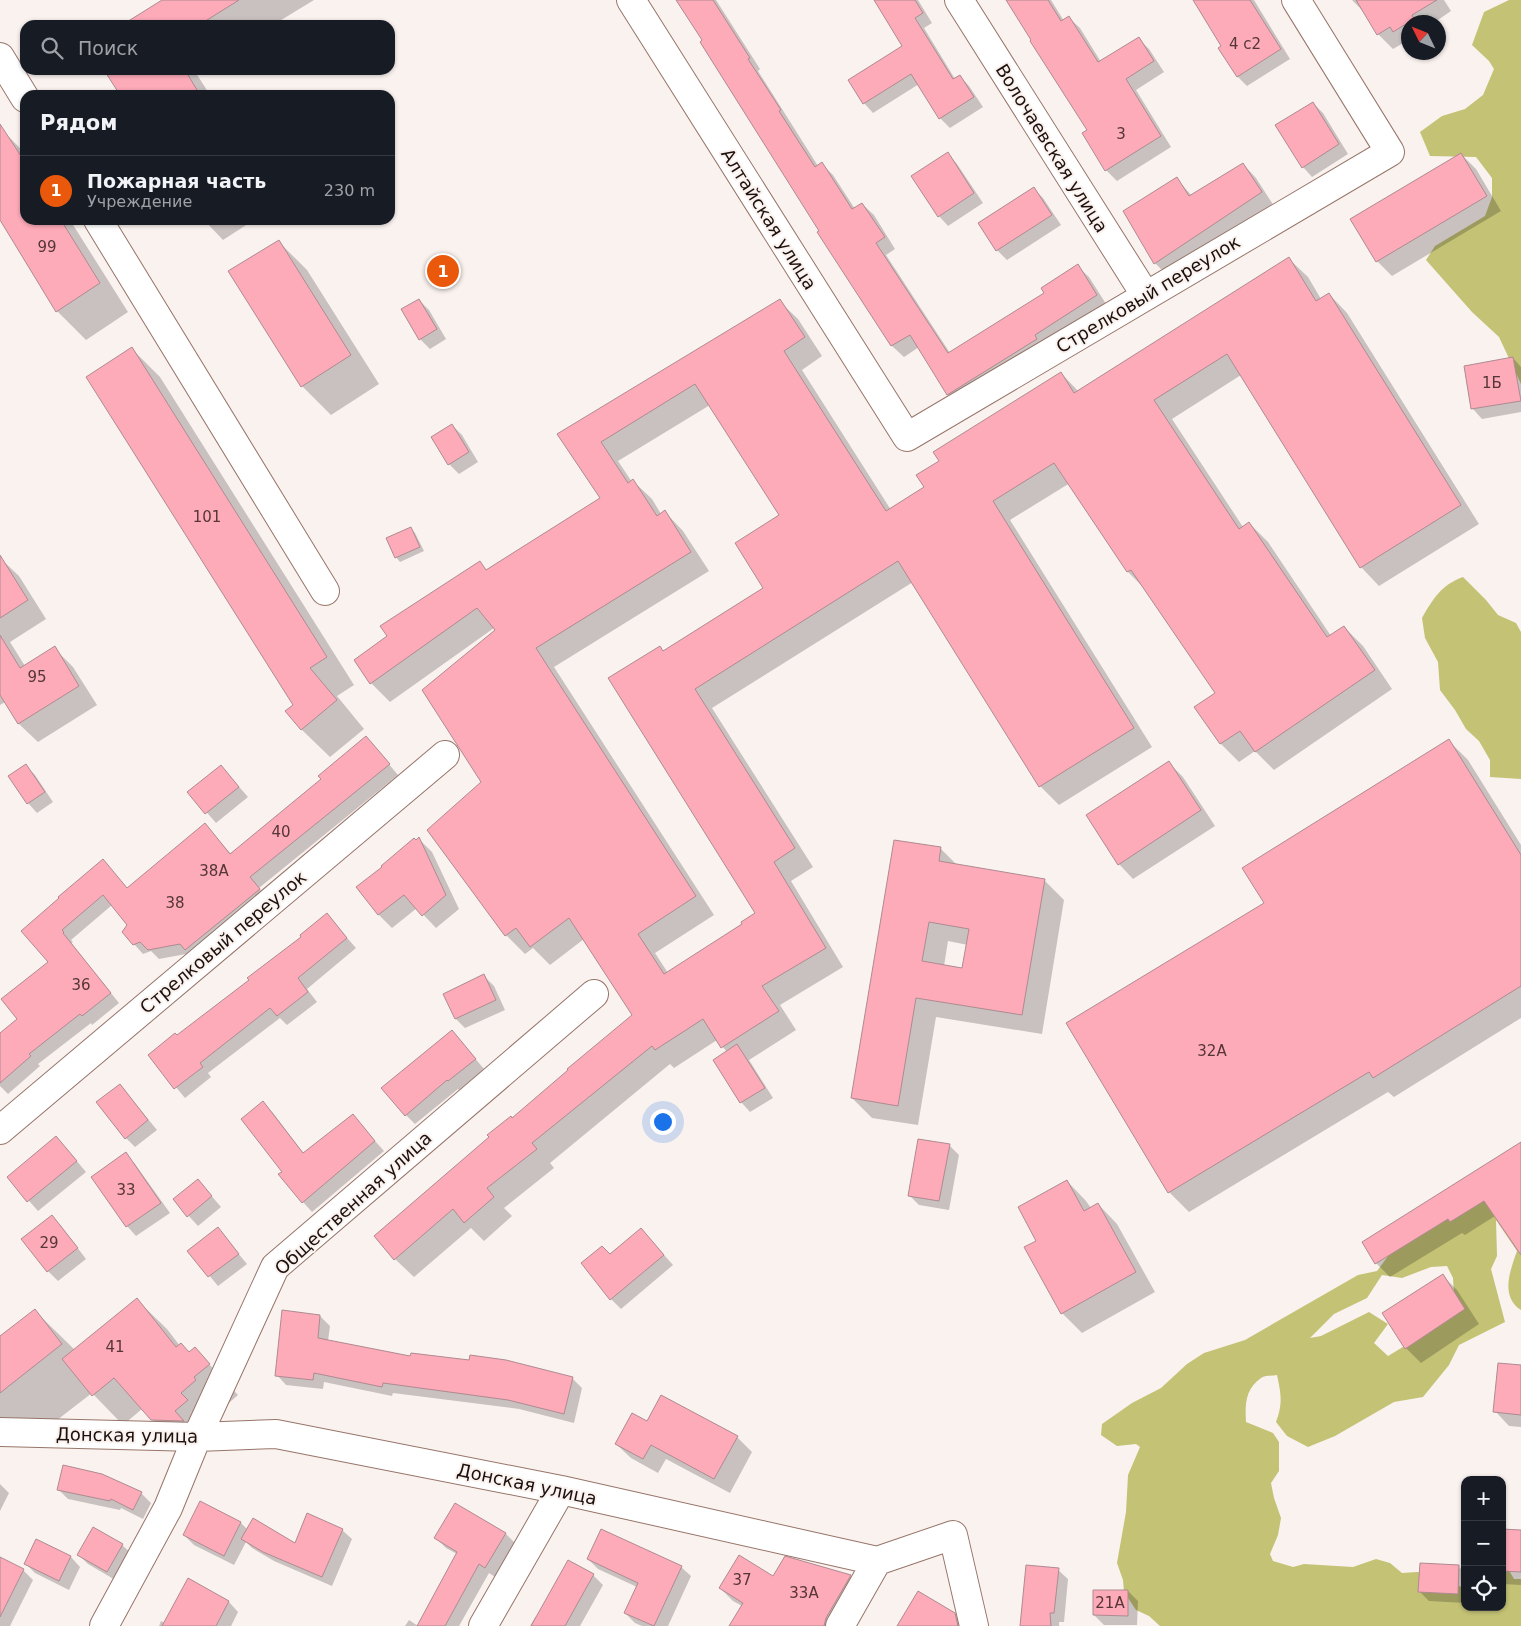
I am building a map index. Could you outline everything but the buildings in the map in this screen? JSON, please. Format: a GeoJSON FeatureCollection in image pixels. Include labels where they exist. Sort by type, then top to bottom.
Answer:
{"type":"FeatureCollection","features":[{"type":"Feature","properties":{"kind":"street","name":"Алтайская улица"},"geometry":{"type":"LineString","coordinates":[[631,0],[907,437]]}},
{"type":"Feature","properties":{"kind":"street","name":"Волочаевская улица"},"geometry":{"type":"LineString","coordinates":[[959,0],[1146,296]]}},
{"type":"Feature","properties":{"kind":"street","name":"Стрелковый переулок"},"geometry":{"type":"LineString","coordinates":[[907,437],[1390,152],[1296,0]]}},
{"type":"Feature","properties":{"kind":"street"},"geometry":{"type":"LineString","coordinates":[[0,57],[20,90]]}},
{"type":"Feature","properties":{"kind":"street"},"geometry":{"type":"LineString","coordinates":[[101,225],[325,591]]}},
{"type":"Feature","properties":{"kind":"street","name":"Стрелковый переулок"},"geometry":{"type":"LineString","coordinates":[[0,1130],[445,754]]}},
{"type":"Feature","properties":{"kind":"street","name":"Общественная улица"},"geometry":{"type":"LineString","coordinates":[[104,1626],[168,1508],[197,1437],[274,1267],[594,994]]}},
{"type":"Feature","properties":{"kind":"street","name":"Донская улица"},"geometry":{"type":"LineString","coordinates":[[0,1432],[197,1437],[276,1434],[561,1490],[877,1561]]}},
{"type":"Feature","properties":{"kind":"street"},"geometry":{"type":"LineString","coordinates":[[483,1626],[561,1490]]}},
{"type":"Feature","properties":{"kind":"street"},"geometry":{"type":"LineString","coordinates":[[840,1626],[877,1561],[953,1535],[974,1626]]}},
{"type":"Feature","properties":{"kind":"shaded area"},"geometry":{"type":"Polygon","coordinates":[[[1509,0],[1521,0],[1521,384],[1499,337],[1472,312],[1426,260],[1435,246],[1485,216],[1492,197],[1492,178],[1476,157],[1430,156],[1420,132],[1442,116],[1465,109],[1483,95],[1494,69],[1489,61],[1472,45],[1484,12],[1509,0]]]}},
{"type":"Feature","properties":{"kind":"shaded area"},"geometry":{"type":"Polygon","coordinates":[[[1463,577],[1498,615],[1516,623],[1521,632],[1521,779],[1490,777],[1490,760],[1479,741],[1466,729],[1440,690],[1438,662],[1425,638],[1422,618],[1430,605],[1443,588],[1463,577]]]}},
{"type":"Feature","properties":{"kind":"shaded area"},"geometry":{"type":"Polygon","coordinates":[[[1469,1194],[1521,1202],[1521,1310],[1511,1298],[1508,1283],[1517,1251],[1496,1220],[1497,1256],[1491,1269],[1505,1322],[1459,1345],[1449,1365],[1423,1397],[1394,1402],[1335,1436],[1308,1447],[1287,1436],[1276,1422],[1280,1404],[1277,1375],[1261,1378],[1256,1382],[1247,1398],[1246,1422],[1273,1433],[1279,1442],[1279,1471],[1271,1483],[1281,1518],[1278,1535],[1270,1554],[1273,1561],[1293,1567],[1304,1564],[1353,1567],[1376,1559],[1390,1563],[1402,1573],[1437,1574],[1461,1587],[1461,1611],[1506,1611],[1506,1565],[1514,1579],[1521,1579],[1521,1626],[1160,1626],[1149,1616],[1136,1610],[1124,1592],[1123,1580],[1117,1563],[1126,1512],[1128,1475],[1140,1447],[1136,1444],[1117,1446],[1101,1435],[1102,1424],[1132,1403],[1161,1388],[1187,1364],[1204,1353],[1245,1340],[1358,1275],[1377,1271],[1397,1244],[1428,1218],[1450,1219],[1469,1194]],[[1447,1266],[1431,1267],[1402,1278],[1382,1275],[1367,1298],[1334,1314],[1310,1338],[1321,1336],[1369,1312],[1388,1324],[1374,1343],[1388,1356],[1431,1330],[1454,1295],[1453,1278],[1447,1266]]]}},
{"type":"Feature","properties":{"kind":"place","name":"Пожарная часть"},"geometry":{"type":"Point","coordinates":[443,271]}}]}
